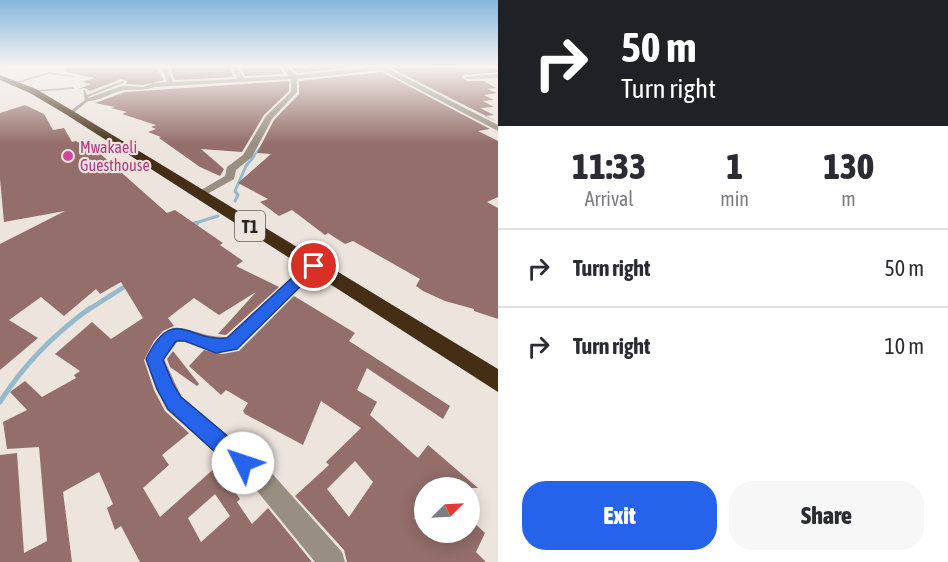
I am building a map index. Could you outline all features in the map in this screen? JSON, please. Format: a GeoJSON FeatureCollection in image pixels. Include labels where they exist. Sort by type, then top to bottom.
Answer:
{"type":"FeatureCollection","features":[{"type":"Feature","properties":{"kind":"highway","name":"T1"},"geometry":{"type":"LineString","coordinates":[[35,92],[498,381]]}},
{"type":"Feature","properties":{"kind":"street"},"geometry":{"type":"LineString","coordinates":[[86,95],[100,92]]}},
{"type":"Feature","properties":{"kind":"street"},"geometry":{"type":"LineString","coordinates":[[200,195],[230,177],[231,169],[247,157],[269,118],[294,92]]}},
{"type":"Feature","properties":{"kind":"street"},"geometry":{"type":"LineString","coordinates":[[429,92],[498,129]]}},
{"type":"Feature","properties":{"kind":"street"},"geometry":{"type":"LineString","coordinates":[[314,266],[231,344],[216,346],[185,335],[175,335],[170,337],[155,359],[165,389],[174,403],[261,478],[332,562]]}},
{"type":"Feature","properties":{"kind":"lane"},"geometry":{"type":"LineString","coordinates":[[70,113],[86,95],[94,92]]}},
{"type":"Feature","properties":{"kind":"building"},"geometry":{"type":"Polygon","coordinates":[[[124,92],[288,92],[264,115],[242,152],[201,149],[224,169],[220,176],[200,167],[159,138],[161,137],[148,132],[156,129],[151,127],[156,125],[122,114],[127,112],[111,108],[115,107],[95,103],[124,92]]]}},
{"type":"Feature","properties":{"kind":"building"},"geometry":{"type":"Polygon","coordinates":[[[420,92],[490,129],[478,131],[498,141],[498,197],[487,202],[498,208],[498,319],[423,291],[416,286],[420,279],[353,241],[345,244],[328,233],[325,235],[292,210],[279,216],[260,202],[268,199],[238,183],[271,154],[257,153],[274,120],[299,94],[420,92]]]}},
{"type":"Feature","properties":{"kind":"building"},"geometry":{"type":"Polygon","coordinates":[[[439,92],[497,93],[484,95],[494,100],[483,101],[494,107],[480,108],[494,115],[486,116],[439,92]]]}},
{"type":"Feature","properties":{"kind":"building"},"geometry":{"type":"Polygon","coordinates":[[[25,105],[44,114],[53,130],[64,128],[72,142],[76,141],[81,144],[87,142],[167,213],[175,210],[223,243],[220,245],[243,261],[236,266],[279,287],[226,335],[218,334],[256,292],[219,315],[194,298],[168,318],[174,326],[163,331],[154,341],[144,360],[154,390],[165,411],[189,433],[162,455],[169,465],[143,488],[160,517],[217,466],[240,499],[237,502],[252,524],[268,508],[312,562],[140,562],[121,526],[115,530],[107,508],[113,504],[99,472],[63,492],[72,562],[0,562],[0,455],[17,453],[24,553],[47,541],[39,447],[7,449],[3,422],[27,410],[10,392],[25,381],[42,397],[76,378],[74,375],[80,371],[55,354],[92,322],[111,339],[143,318],[121,282],[100,294],[96,289],[64,316],[41,297],[9,320],[38,338],[0,370],[0,244],[65,211],[4,222],[0,179],[0,113],[25,105]],[[215,494],[188,518],[201,542],[230,516],[215,494]]]}},
{"type":"Feature","properties":{"kind":"building"},"geometry":{"type":"Polygon","coordinates":[[[294,296],[355,333],[349,341],[450,406],[443,419],[367,368],[357,390],[377,402],[370,415],[418,458],[428,445],[465,477],[414,477],[414,543],[480,543],[480,528],[485,533],[476,552],[486,562],[347,562],[344,550],[295,496],[329,465],[326,462],[361,428],[321,401],[303,445],[245,414],[243,411],[248,403],[226,390],[221,395],[189,366],[204,350],[222,354],[239,351],[294,296]],[[355,461],[327,489],[349,517],[373,482],[355,461]]]}},
{"type":"Feature","properties":{"kind":"building"},"geometry":{"type":"Polygon","coordinates":[[[173,351],[199,384],[197,386],[170,367],[167,359],[173,351]]]}},
{"type":"Feature","properties":{"kind":"waterway"},"geometry":{"type":"LineString","coordinates":[[252,158],[264,143]]}},
{"type":"Feature","properties":{"kind":"waterway"},"geometry":{"type":"LineString","coordinates":[[235,201],[238,195],[235,191],[246,166],[254,156]]}},
{"type":"Feature","properties":{"kind":"waterway"},"geometry":{"type":"LineString","coordinates":[[192,224],[218,216]]}},
{"type":"Feature","properties":{"kind":"waterway"},"geometry":{"type":"LineString","coordinates":[[189,225],[197,223]]}},
{"type":"Feature","properties":{"kind":"waterway"},"geometry":{"type":"LineString","coordinates":[[88,310],[127,285]]}},
{"type":"Feature","properties":{"kind":"waterway"},"geometry":{"type":"LineString","coordinates":[[0,402],[40,351],[90,308]]}},
{"type":"Feature","properties":{"kind":"place","name":"Mwakaeli Guesthouse"},"geometry":{"type":"Point","coordinates":[68,156]}},
{"type":"Feature","properties":{"kind":"route"},"geometry":{"type":"LineString","coordinates":[[243,463],[174,403],[165,389],[155,359],[170,337],[180,334],[216,346],[231,344],[314,266]]}}]}
